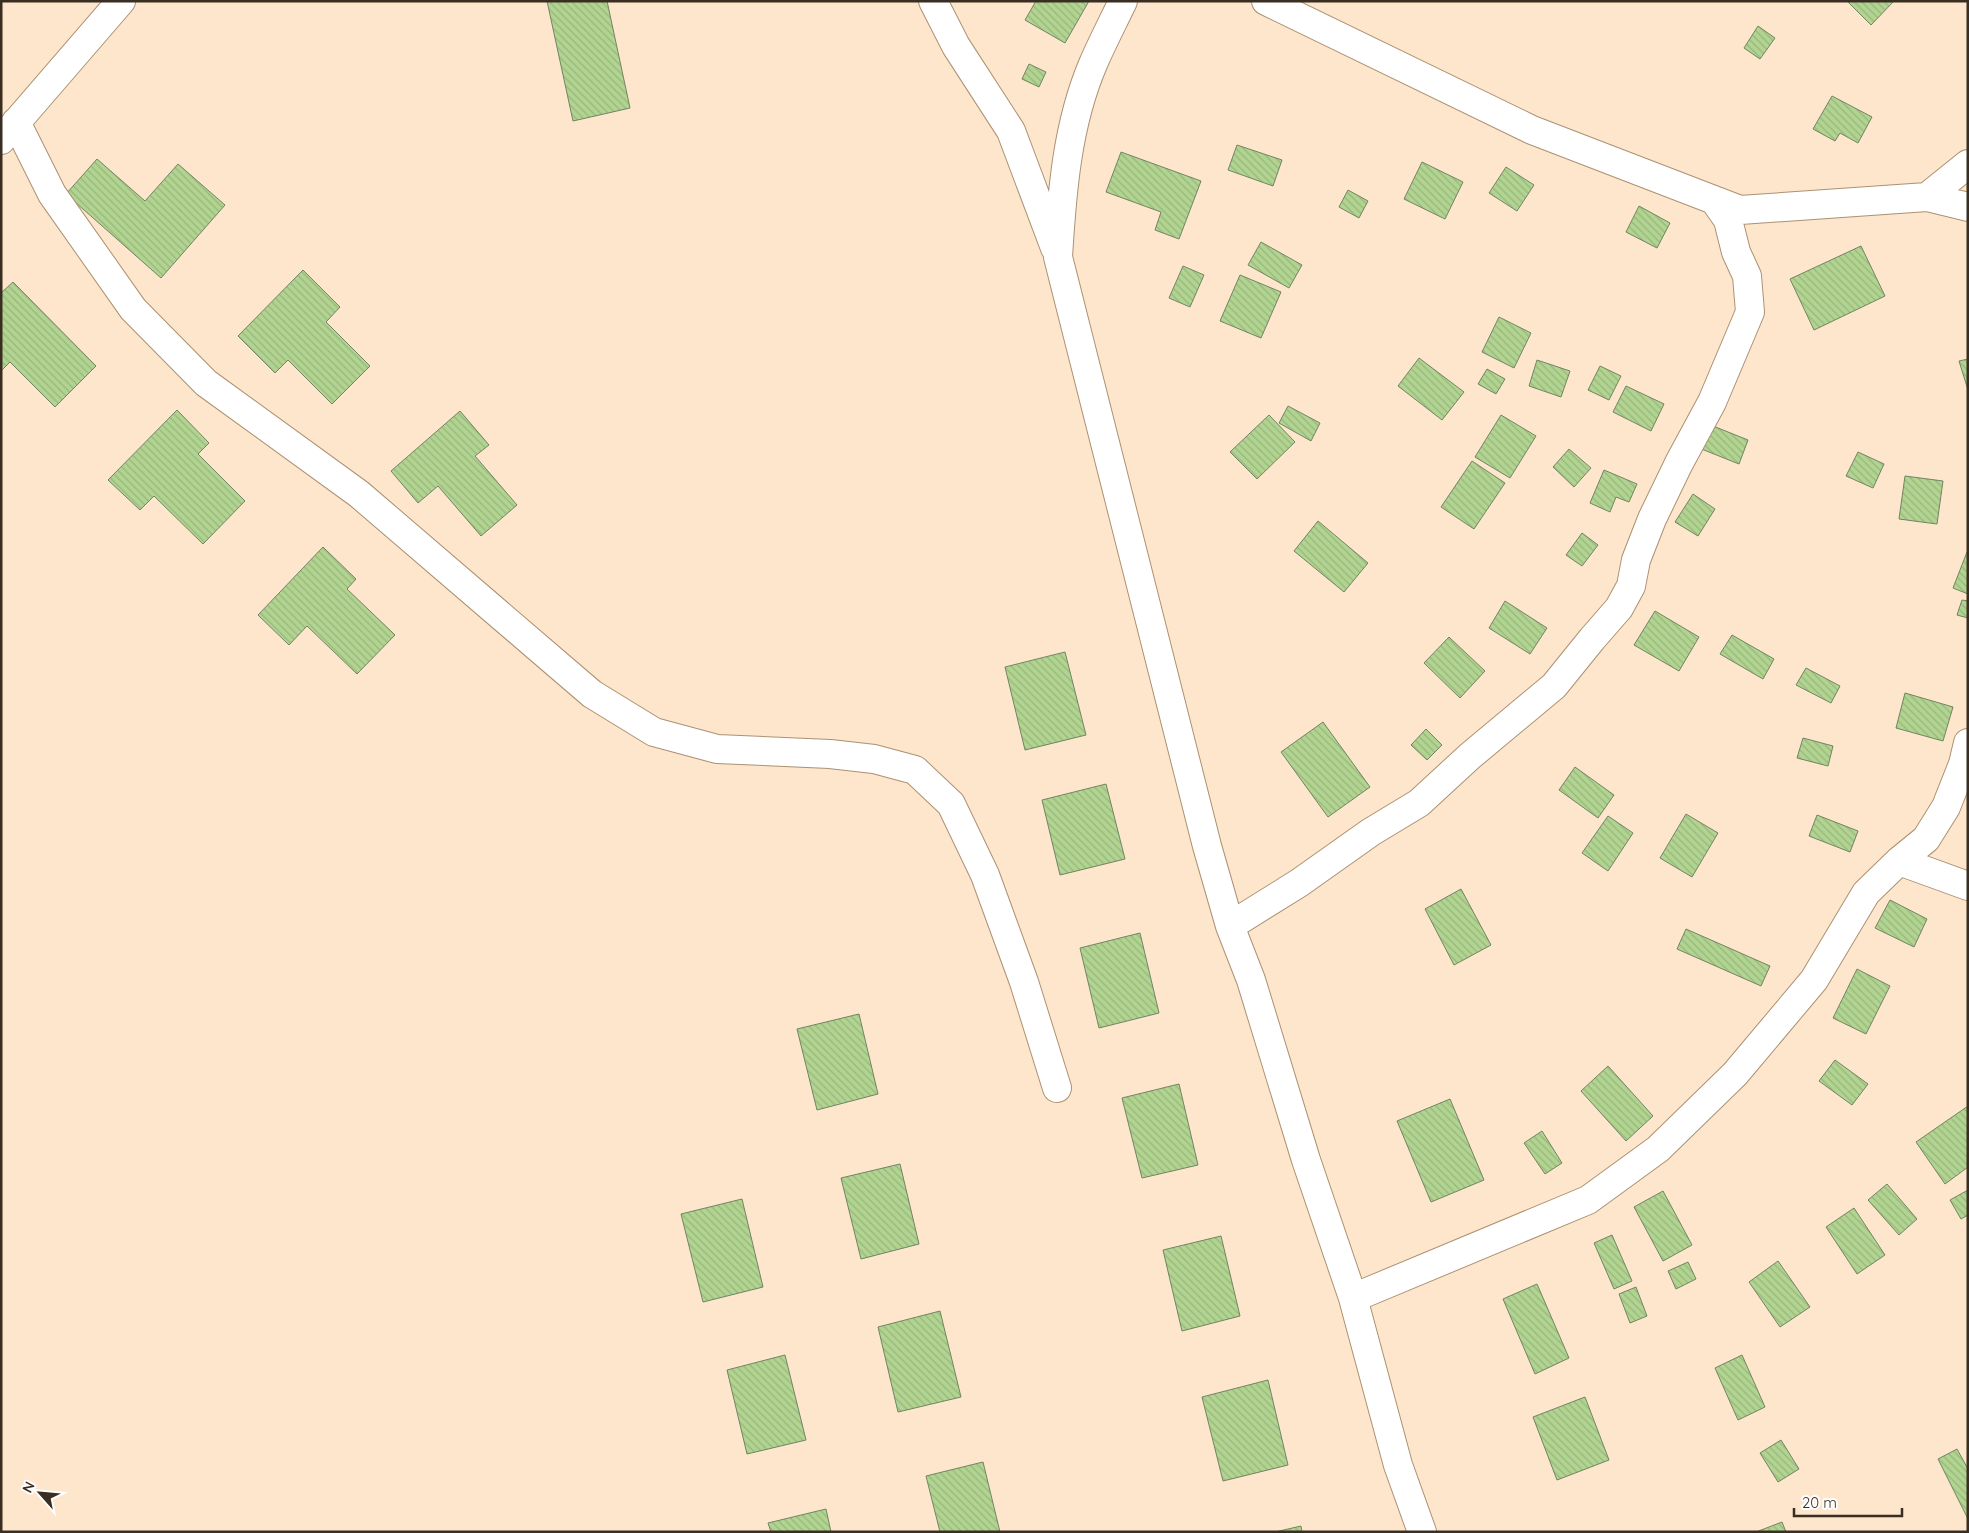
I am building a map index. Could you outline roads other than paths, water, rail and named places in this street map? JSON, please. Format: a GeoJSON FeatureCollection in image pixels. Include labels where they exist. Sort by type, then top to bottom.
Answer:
{"type":"FeatureCollection","features":[{"type":"Feature","properties":{"kind":"street"},"geometry":{"type":"LineString","coordinates":[[121,1],[8,131],[133,309],[206,383],[359,494],[592,694],[654,732],[717,749],[830,754],[874,759],[916,770],[952,804],[985,875],[1024,982],[1057,1088]]}},
{"type":"Feature","properties":{"kind":"street"},"geometry":{"type":"LineString","coordinates":[[933,1],[956,46],[1010,131],[1058,256],[1204,836],[1230,926],[1251,980],[1306,1160],[1353,1298],[1398,1465],[1422,1532]]}},
{"type":"Feature","properties":{"kind":"street"},"geometry":{"type":"LineString","coordinates":[[1058,256],[1062,188],[1074,125],[1092,65],[1123,1]]}},
{"type":"Feature","properties":{"kind":"street"},"geometry":{"type":"LineString","coordinates":[[1266,1],[1532,130],[1740,210],[1927,197],[1968,207]]}},
{"type":"Feature","properties":{"kind":"street"},"geometry":{"type":"LineString","coordinates":[[1927,197],[1968,164]]}},
{"type":"Feature","properties":{"kind":"street"},"geometry":{"type":"LineString","coordinates":[[1230,926],[1299,884],[1371,832],[1418,803],[1470,756],[1554,686],[1619,608],[1631,586],[1636,560],[1652,519],[1679,462],[1712,402],[1750,312],[1747,276],[1736,252],[1728,220],[1714,200]]}},
{"type":"Feature","properties":{"kind":"street"},"geometry":{"type":"LineString","coordinates":[[1353,1298],[1588,1200],[1658,1149],[1734,1074],[1814,980],[1866,893],[1899,861],[1926,839],[1946,807],[1963,764],[1968,743]]}},
{"type":"Feature","properties":{"kind":"street"},"geometry":{"type":"LineString","coordinates":[[1899,861],[1968,886]]}}]}
